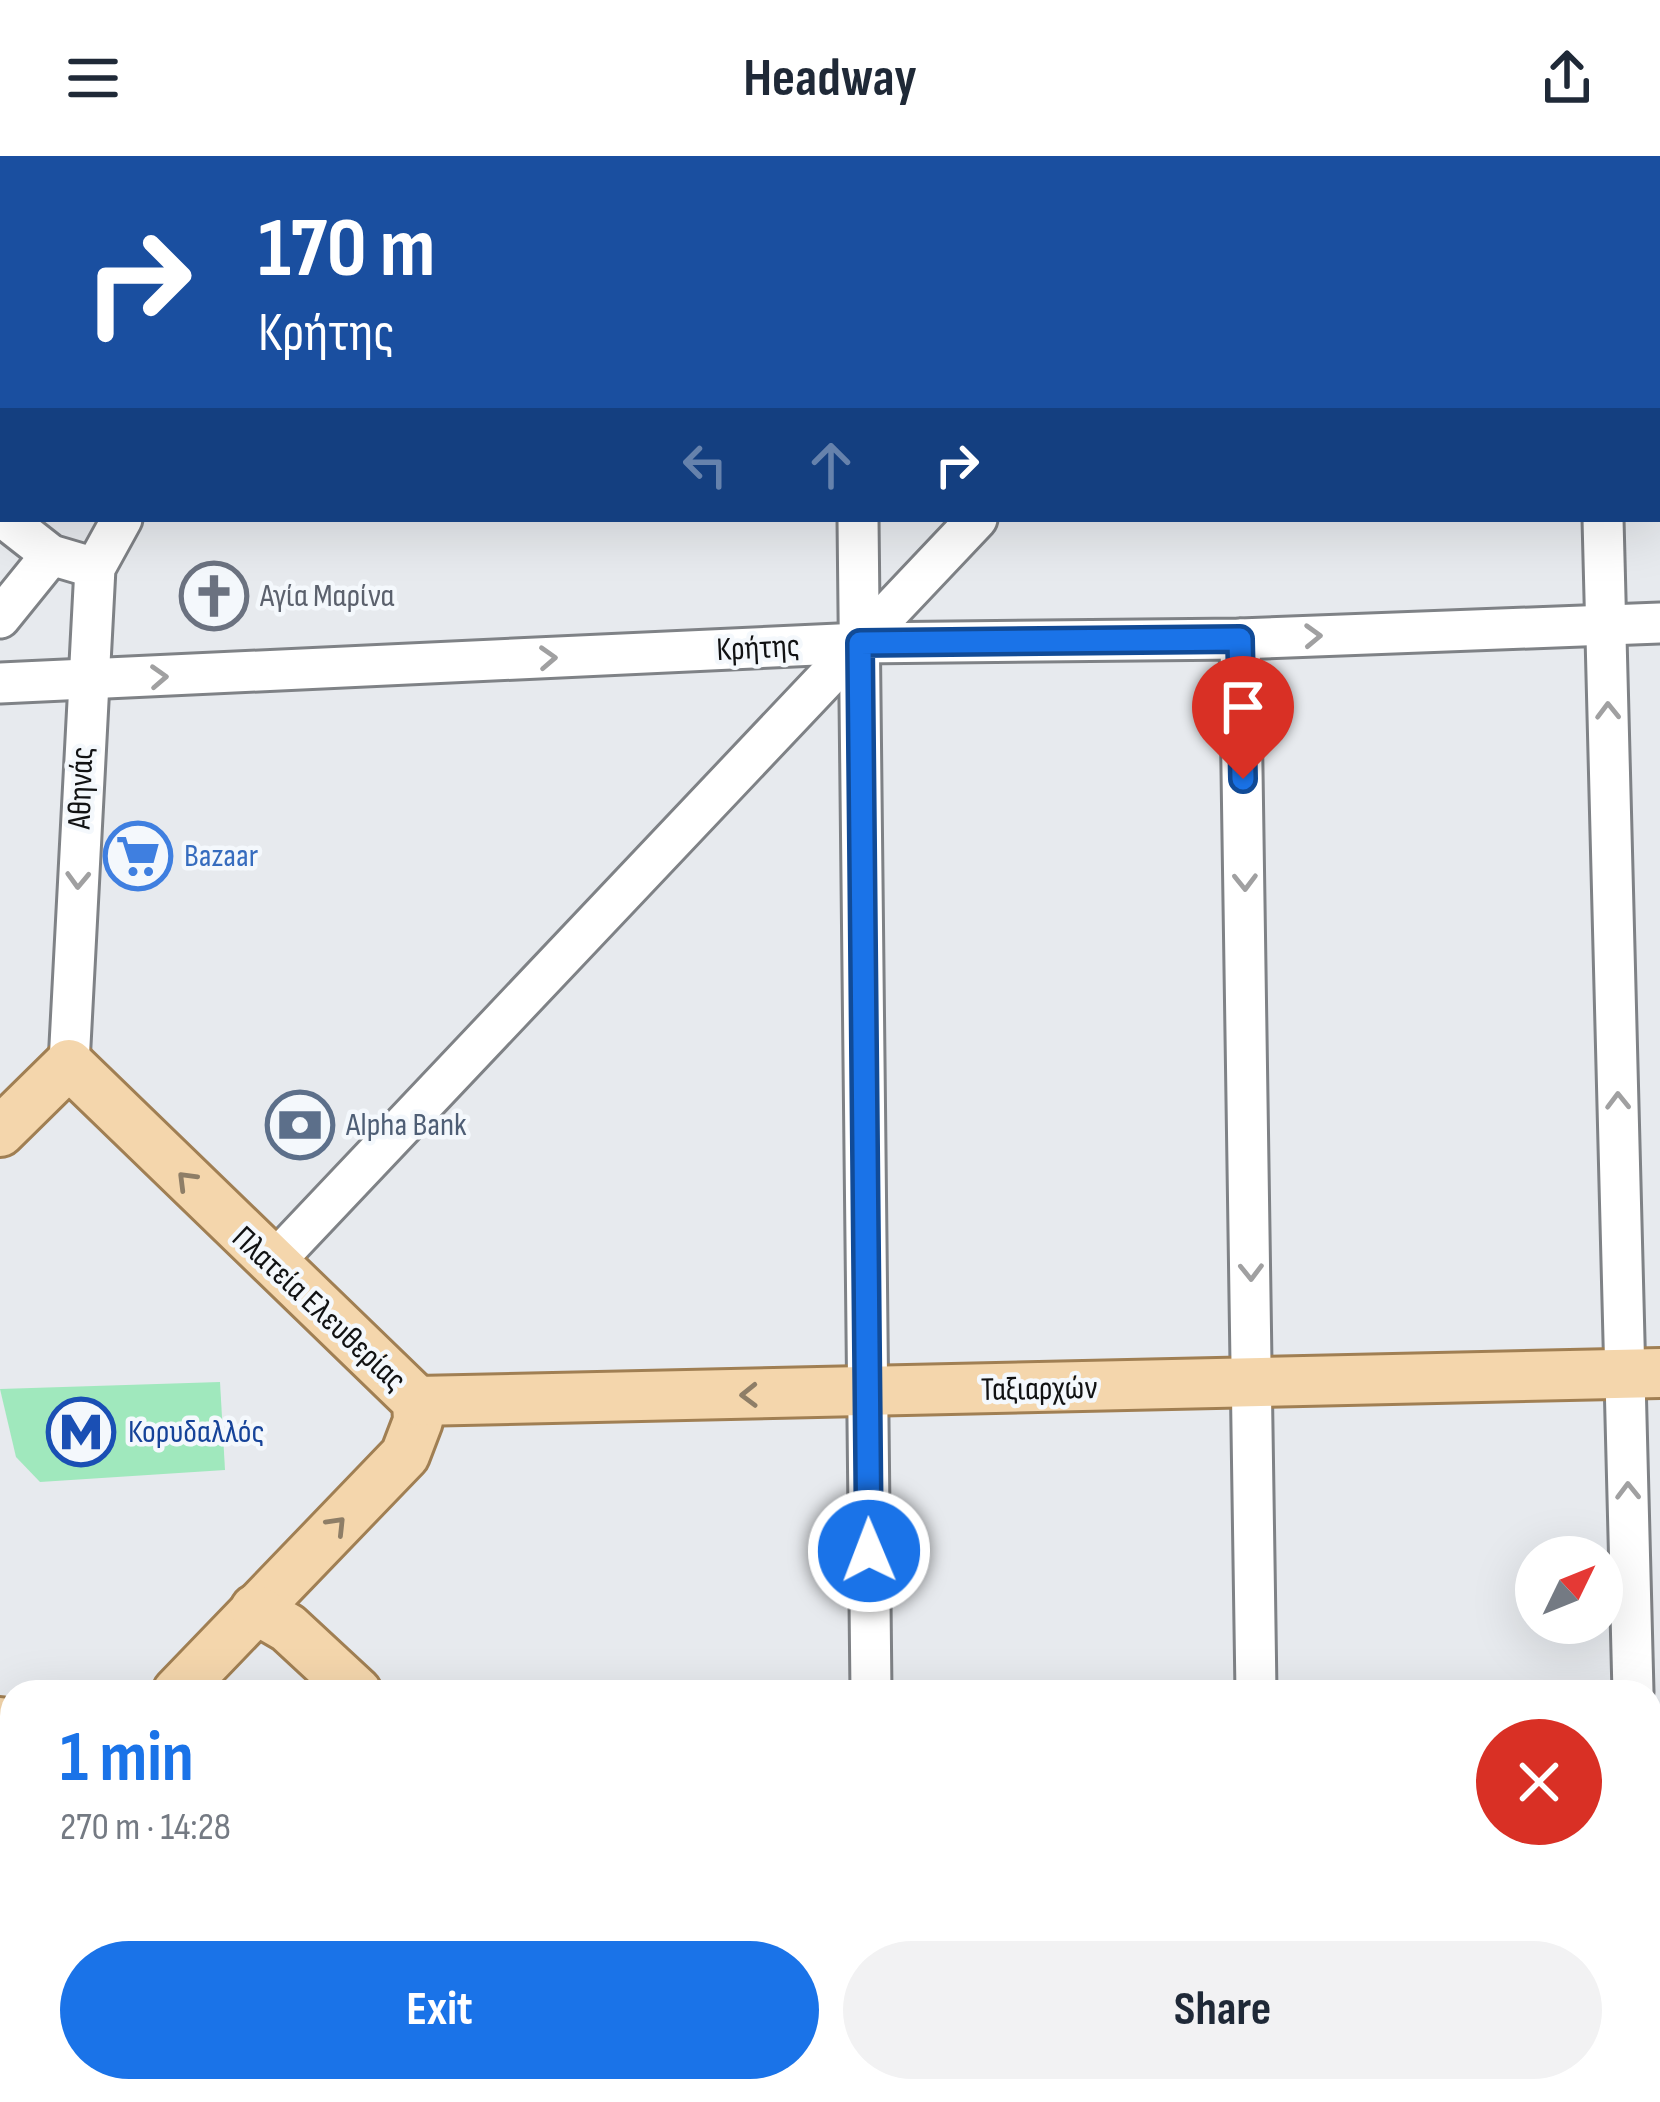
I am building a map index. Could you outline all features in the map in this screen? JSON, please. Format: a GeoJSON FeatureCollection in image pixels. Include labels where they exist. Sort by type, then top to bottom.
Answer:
{"type":"FeatureCollection","features":[{"type":"Feature","properties":{"kind":"main road","name":"Πλατεία Ελευθερίας"},"geometry":{"type":"LineString","coordinates":[[69,1064],[271,1265],[417,1401],[418,1421],[405,1455],[188,1680]]}},
{"type":"Feature","properties":{"kind":"main road"},"geometry":{"type":"LineString","coordinates":[[0,1132],[69,1064]]}},
{"type":"Feature","properties":{"kind":"main road","name":"Ταξιαρχών"},"geometry":{"type":"LineString","coordinates":[[417,1401],[1643,1374]]}},
{"type":"Feature","properties":{"kind":"main road"},"geometry":{"type":"LineString","coordinates":[[255,1610],[288,1628],[344,1680]]}},
{"type":"Feature","properties":{"kind":"street"},"geometry":{"type":"LineString","coordinates":[[8,522],[51,555],[95,568]]}},
{"type":"Feature","properties":{"kind":"street","name":"Αθηνάς"},"geometry":{"type":"LineString","coordinates":[[69,1064],[85,681],[95,568],[120,522]]}},
{"type":"Feature","properties":{"kind":"street"},"geometry":{"type":"LineString","coordinates":[[858,522],[871,1680]]}},
{"type":"Feature","properties":{"kind":"street"},"geometry":{"type":"LineString","coordinates":[[271,1265],[974,522]]}},
{"type":"Feature","properties":{"kind":"street"},"geometry":{"type":"LineString","coordinates":[[1603,522],[1643,1374],[1633,1680]]}},
{"type":"Feature","properties":{"kind":"street"},"geometry":{"type":"LineString","coordinates":[[0,618],[51,555]]}},
{"type":"Feature","properties":{"kind":"street","name":"Κρήτης"},"geometry":{"type":"LineString","coordinates":[[0,683],[860,643],[1240,639],[1660,623]]}},
{"type":"Feature","properties":{"kind":"street"},"geometry":{"type":"LineString","coordinates":[[1240,639],[1256,1680]]}},
{"type":"Feature","properties":{"kind":"green space"},"geometry":{"type":"Polygon","coordinates":[[[220,1382],[225,1470],[40,1482],[16,1457],[0,1389],[220,1382]]]}},
{"type":"Feature","properties":{"kind":"place","name":"Αγία Μαρίνα"},"geometry":{"type":"Point","coordinates":[214,596]}},
{"type":"Feature","properties":{"kind":"place","name":"Bazaar"},"geometry":{"type":"Point","coordinates":[138,856]}},
{"type":"Feature","properties":{"kind":"place","name":"Alpha Bank"},"geometry":{"type":"Point","coordinates":[300,1125]}},
{"type":"Feature","properties":{"kind":"place","name":"Κορυδαλλός"},"geometry":{"type":"Point","coordinates":[81,1432]}},
{"type":"Feature","properties":{"kind":"route"},"geometry":{"type":"LineString","coordinates":[[869,1551],[860,643],[1240,639],[1243,779]]}}]}
